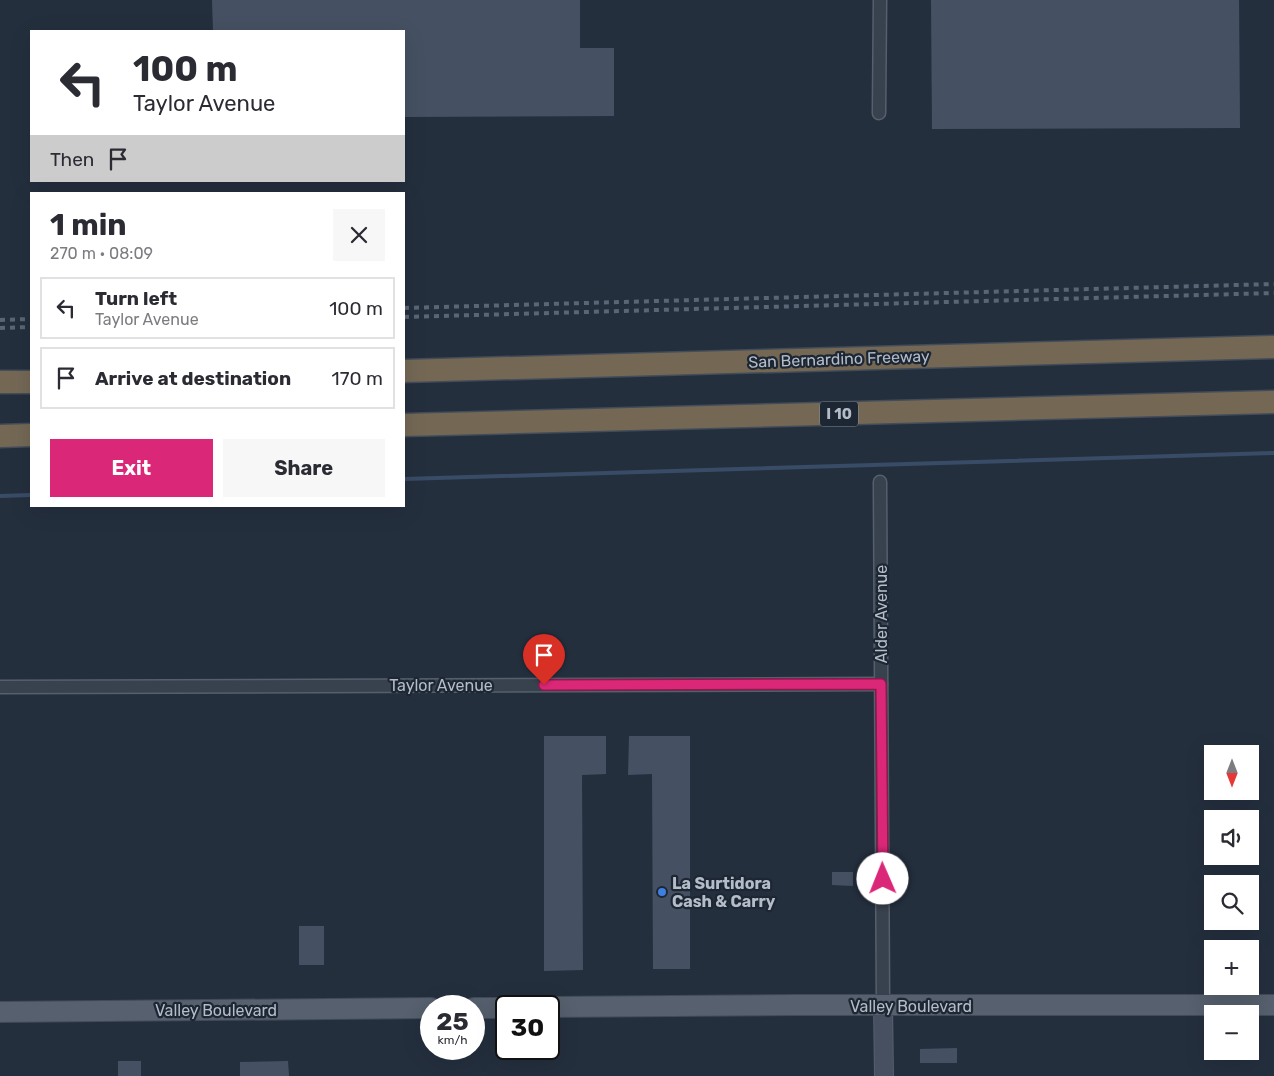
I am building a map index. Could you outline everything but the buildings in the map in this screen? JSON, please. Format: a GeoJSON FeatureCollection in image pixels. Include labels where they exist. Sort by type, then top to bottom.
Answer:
{"type":"FeatureCollection","features":[{"type":"Feature","properties":{"kind":"highway","name":"San Bernardino Freeway"},"geometry":{"type":"LineString","coordinates":[[405,371],[1274,347]]}},
{"type":"Feature","properties":{"kind":"highway"},"geometry":{"type":"LineString","coordinates":[[0,382],[30,382]]}},
{"type":"Feature","properties":{"kind":"highway","name":"I 10"},"geometry":{"type":"LineString","coordinates":[[405,425],[1274,402]]}},
{"type":"Feature","properties":{"kind":"highway"},"geometry":{"type":"LineString","coordinates":[[0,436],[30,435]]}},
{"type":"Feature","properties":{"kind":"main road","name":"Alder Avenue"},"geometry":{"type":"LineString","coordinates":[[883,1005],[884,1076]]}},
{"type":"Feature","properties":{"kind":"main road","name":"Valley Boulevard"},"geometry":{"type":"LineString","coordinates":[[560,1007],[1274,1005]]}},
{"type":"Feature","properties":{"kind":"main road","name":"Valley Boulevard"},"geometry":{"type":"LineString","coordinates":[[0,1012],[420,1008]]}},
{"type":"Feature","properties":{"kind":"street"},"geometry":{"type":"LineString","coordinates":[[879,112],[880,0]]}},
{"type":"Feature","properties":{"kind":"street","name":"Alder Avenue"},"geometry":{"type":"LineString","coordinates":[[880,482],[883,1005]]}},
{"type":"Feature","properties":{"kind":"street","name":"Taylor Avenue"},"geometry":{"type":"LineString","coordinates":[[0,687],[881,684]]}},
{"type":"Feature","properties":{"kind":"waterway"},"geometry":{"type":"LineString","coordinates":[[405,479],[1274,453]]}},
{"type":"Feature","properties":{"kind":"waterway"},"geometry":{"type":"LineString","coordinates":[[0,496],[30,495]]}},
{"type":"Feature","properties":{"kind":"railway"},"geometry":{"type":"LineString","coordinates":[[405,308],[1274,284]]}},
{"type":"Feature","properties":{"kind":"railway"},"geometry":{"type":"LineString","coordinates":[[405,317],[1274,293]]}},
{"type":"Feature","properties":{"kind":"railway"},"geometry":{"type":"LineString","coordinates":[[0,320],[30,319]]}},
{"type":"Feature","properties":{"kind":"railway"},"geometry":{"type":"LineString","coordinates":[[0,328],[30,327]]}},
{"type":"Feature","properties":{"kind":"place","name":"La Surtidora Cash & Carry"},"geometry":{"type":"Point","coordinates":[662,892]}},
{"type":"Feature","properties":{"kind":"route"},"geometry":{"type":"LineString","coordinates":[[544,685],[881,684],[883,879]]}}]}
